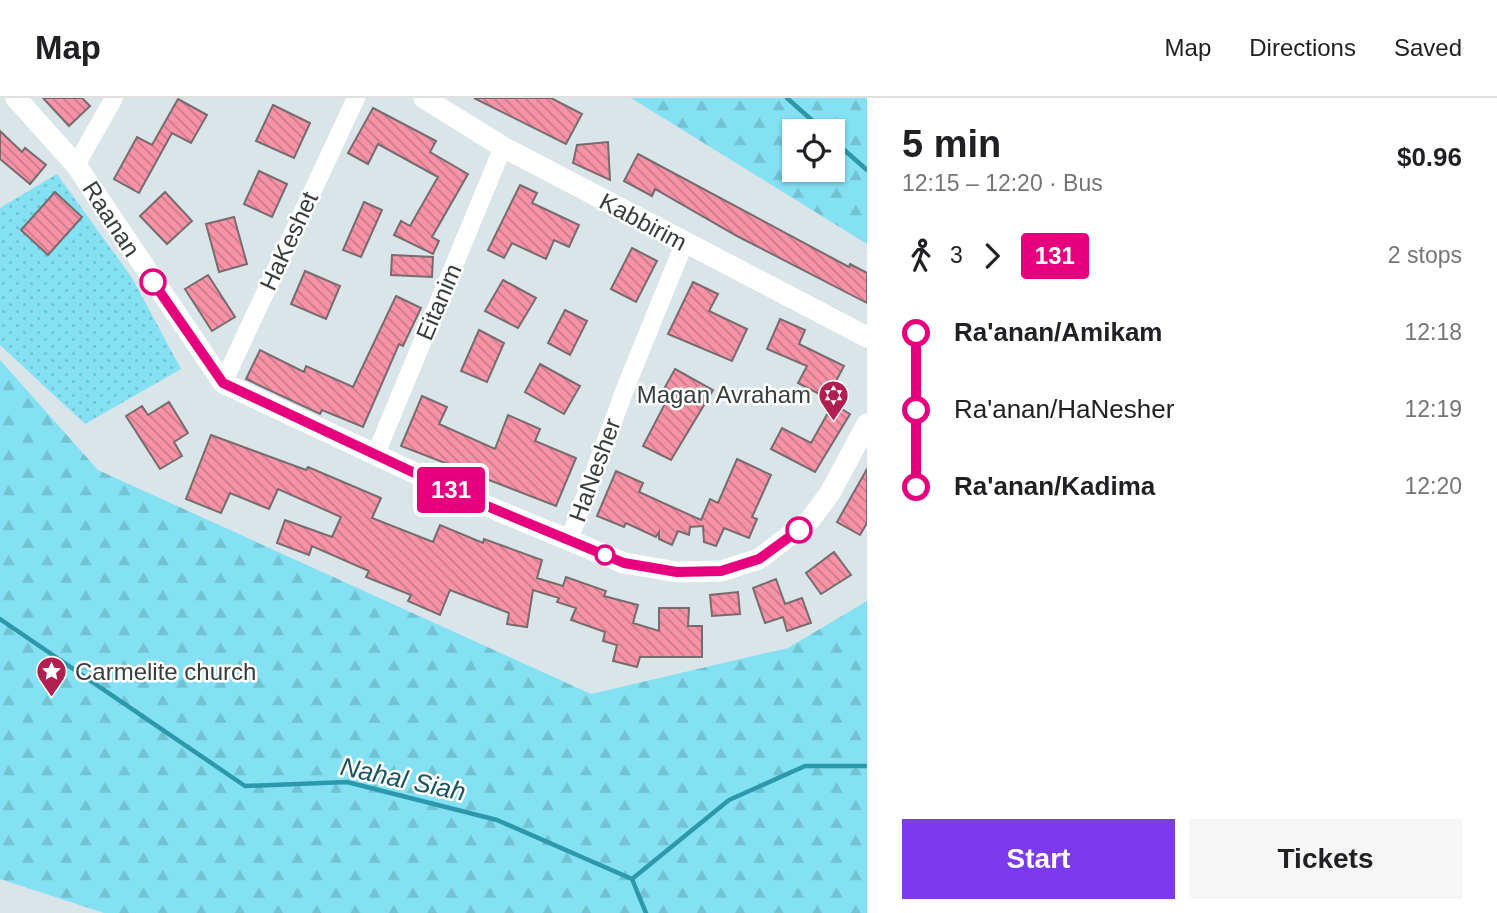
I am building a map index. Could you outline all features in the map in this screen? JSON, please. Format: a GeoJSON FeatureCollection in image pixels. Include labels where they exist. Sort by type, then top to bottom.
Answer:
{"type":"FeatureCollection","features":[{"type":"Feature","properties":{"kind":"street","name":"Raanan"},"geometry":{"type":"LineString","coordinates":[[16,98],[76,165],[223,383]]}},
{"type":"Feature","properties":{"kind":"street"},"geometry":{"type":"LineString","coordinates":[[76,165],[114,98]]}},
{"type":"Feature","properties":{"kind":"street","name":"HaKeshet"},"geometry":{"type":"LineString","coordinates":[[223,383],[356,98]]}},
{"type":"Feature","properties":{"kind":"street","name":"Kabbirim"},"geometry":{"type":"LineString","coordinates":[[424,98],[503,148],[867,337]]}},
{"type":"Feature","properties":{"kind":"street","name":"Eitanim"},"geometry":{"type":"LineString","coordinates":[[375,456],[503,148]]}},
{"type":"Feature","properties":{"kind":"street","name":"HaNesher"},"geometry":{"type":"LineString","coordinates":[[569,540],[626,384],[684,244]]}},
{"type":"Feature","properties":{"kind":"street"},"geometry":{"type":"LineString","coordinates":[[223,383],[375,456],[624,563],[677,572],[721,571],[759,559],[810,520],[830,493],[867,424]]}},
{"type":"Feature","properties":{"kind":"green space"},"geometry":{"type":"Polygon","coordinates":[[[631,98],[867,98],[867,244],[631,98]]]}},
{"type":"Feature","properties":{"kind":"green space"},"geometry":{"type":"Polygon","coordinates":[[[57,174],[132,278],[181,369],[85,424],[0,345],[0,208],[57,174]]]}},
{"type":"Feature","properties":{"kind":"green space"},"geometry":{"type":"Polygon","coordinates":[[[0,360],[98,470],[591,694],[788,648],[867,601],[867,913],[104,913],[0,879],[0,360]]]}},
{"type":"Feature","properties":{"kind":"building"},"geometry":{"type":"Polygon","coordinates":[[[43,98],[82,98],[90,106],[69,126],[43,98]]]}},
{"type":"Feature","properties":{"kind":"building"},"geometry":{"type":"Polygon","coordinates":[[[474,98],[551,98],[582,114],[566,144],[474,98]]]}},
{"type":"Feature","properties":{"kind":"building"},"geometry":{"type":"Polygon","coordinates":[[[178,99],[207,115],[191,143],[172,133],[139,193],[114,179],[137,137],[152,145],[178,99]]]}},
{"type":"Feature","properties":{"kind":"building"},"geometry":{"type":"Polygon","coordinates":[[[273,105],[310,123],[294,158],[256,141],[273,105]]]}},
{"type":"Feature","properties":{"kind":"building"},"geometry":{"type":"Polygon","coordinates":[[[373,108],[436,141],[430,152],[468,174],[432,237],[439,241],[433,254],[394,235],[401,221],[410,226],[438,177],[378,144],[368,164],[348,153],[373,108]]]}},
{"type":"Feature","properties":{"kind":"building"},"geometry":{"type":"Polygon","coordinates":[[[0,131],[22,152],[25,148],[46,165],[30,184],[0,159],[0,131]]]}},
{"type":"Feature","properties":{"kind":"building"},"geometry":{"type":"Polygon","coordinates":[[[608,142],[610,180],[573,163],[577,145],[608,142]]]}},
{"type":"Feature","properties":{"kind":"building"},"geometry":{"type":"Polygon","coordinates":[[[638,154],[849,267],[850,264],[867,273],[867,303],[737,236],[655,189],[652,196],[624,181],[638,154]]]}},
{"type":"Feature","properties":{"kind":"building"},"geometry":{"type":"Polygon","coordinates":[[[259,171],[287,184],[272,217],[244,204],[259,171]]]}},
{"type":"Feature","properties":{"kind":"building"},"geometry":{"type":"Polygon","coordinates":[[[520,185],[537,193],[532,203],[579,225],[569,247],[554,240],[546,259],[512,243],[504,258],[488,250],[520,185]]]}},
{"type":"Feature","properties":{"kind":"building"},"geometry":{"type":"Polygon","coordinates":[[[55,192],[82,217],[48,255],[21,230],[55,192]]]}},
{"type":"Feature","properties":{"kind":"building"},"geometry":{"type":"Polygon","coordinates":[[[165,192],[192,221],[167,244],[140,216],[165,192]]]}},
{"type":"Feature","properties":{"kind":"building"},"geometry":{"type":"Polygon","coordinates":[[[364,202],[382,210],[361,257],[343,250],[364,202]]]}},
{"type":"Feature","properties":{"kind":"building"},"geometry":{"type":"Polygon","coordinates":[[[234,217],[247,264],[219,272],[206,224],[234,217]]]}},
{"type":"Feature","properties":{"kind":"building"},"geometry":{"type":"Polygon","coordinates":[[[632,248],[657,261],[636,302],[611,289],[632,248]]]}},
{"type":"Feature","properties":{"kind":"building"},"geometry":{"type":"Polygon","coordinates":[[[392,255],[433,257],[432,277],[391,275],[392,255]]]}},
{"type":"Feature","properties":{"kind":"building"},"geometry":{"type":"Polygon","coordinates":[[[305,271],[340,286],[326,319],[291,304],[305,271]]]}},
{"type":"Feature","properties":{"kind":"building"},"geometry":{"type":"Polygon","coordinates":[[[208,275],[235,317],[212,331],[185,289],[208,275]]]}},
{"type":"Feature","properties":{"kind":"building"},"geometry":{"type":"Polygon","coordinates":[[[503,280],[536,298],[518,328],[485,311],[503,280]]]}},
{"type":"Feature","properties":{"kind":"building"},"geometry":{"type":"Polygon","coordinates":[[[693,282],[718,294],[709,311],[747,329],[732,361],[668,334],[693,282]]]}},
{"type":"Feature","properties":{"kind":"building"},"geometry":{"type":"Polygon","coordinates":[[[396,296],[421,308],[403,346],[399,344],[363,427],[322,410],[320,414],[246,379],[260,350],[304,372],[306,366],[353,387],[396,296]]]}},
{"type":"Feature","properties":{"kind":"building"},"geometry":{"type":"Polygon","coordinates":[[[565,310],[587,321],[570,355],[548,343],[565,310]]]}},
{"type":"Feature","properties":{"kind":"building"},"geometry":{"type":"Polygon","coordinates":[[[780,319],[805,330],[799,344],[844,366],[827,398],[798,383],[807,366],[767,349],[780,319]]]}},
{"type":"Feature","properties":{"kind":"building"},"geometry":{"type":"Polygon","coordinates":[[[479,330],[504,343],[487,382],[461,371],[479,330]]]}},
{"type":"Feature","properties":{"kind":"building"},"geometry":{"type":"Polygon","coordinates":[[[540,364],[580,386],[564,414],[525,392],[540,364]]]}},
{"type":"Feature","properties":{"kind":"building"},"geometry":{"type":"Polygon","coordinates":[[[675,369],[713,390],[671,460],[643,446],[668,398],[661,394],[675,369]]]}},
{"type":"Feature","properties":{"kind":"building"},"geometry":{"type":"Polygon","coordinates":[[[422,396],[447,407],[439,424],[495,449],[508,415],[540,429],[535,441],[576,458],[556,506],[401,446],[422,396]]]}},
{"type":"Feature","properties":{"kind":"building"},"geometry":{"type":"Polygon","coordinates":[[[169,402],[188,433],[174,442],[182,456],[160,469],[126,416],[142,406],[148,415],[169,402]]]}},
{"type":"Feature","properties":{"kind":"building"},"geometry":{"type":"Polygon","coordinates":[[[833,404],[850,414],[815,472],[771,449],[782,428],[811,443],[833,404]]]}},
{"type":"Feature","properties":{"kind":"building"},"geometry":{"type":"Polygon","coordinates":[[[211,435],[306,470],[308,467],[381,498],[372,518],[433,542],[440,525],[483,543],[484,539],[542,560],[537,578],[563,586],[566,577],[606,591],[604,596],[638,605],[633,623],[659,631],[659,608],[689,608],[688,626],[702,626],[702,657],[640,657],[637,667],[613,661],[617,645],[603,641],[605,632],[571,620],[576,608],[557,602],[559,598],[533,590],[527,627],[507,624],[509,613],[450,590],[440,615],[408,601],[411,595],[366,577],[369,571],[312,546],[309,555],[277,543],[285,520],[332,537],[341,517],[278,489],[269,509],[230,493],[221,513],[186,499],[211,435]]]}},
{"type":"Feature","properties":{"kind":"building"},"geometry":{"type":"Polygon","coordinates":[[[737,459],[771,475],[752,517],[757,519],[749,538],[724,528],[716,546],[704,542],[703,526],[690,527],[689,535],[678,531],[672,545],[659,539],[659,532],[656,537],[626,523],[624,527],[597,516],[616,471],[643,483],[639,492],[701,520],[710,499],[718,503],[737,459]]]}},
{"type":"Feature","properties":{"kind":"building"},"geometry":{"type":"Polygon","coordinates":[[[867,469],[867,523],[860,535],[837,522],[867,469]]]}},
{"type":"Feature","properties":{"kind":"building"},"geometry":{"type":"Polygon","coordinates":[[[834,552],[851,575],[821,594],[806,573],[834,552]]]}},
{"type":"Feature","properties":{"kind":"building"},"geometry":{"type":"Polygon","coordinates":[[[776,579],[785,604],[802,598],[811,623],[787,631],[783,617],[765,623],[753,588],[776,579]]]}},
{"type":"Feature","properties":{"kind":"building"},"geometry":{"type":"Polygon","coordinates":[[[738,592],[740,614],[712,616],[710,595],[738,592]]]}},
{"type":"Feature","properties":{"kind":"waterway"},"geometry":{"type":"LineString","coordinates":[[787,98],[811,119]]}},
{"type":"Feature","properties":{"kind":"waterway"},"geometry":{"type":"LineString","coordinates":[[845,151],[867,170]]}},
{"type":"Feature","properties":{"kind":"waterway","name":"Nahal Siah"},"geometry":{"type":"LineString","coordinates":[[0,619],[245,786],[347,782],[497,820],[632,879],[646,913]]}},
{"type":"Feature","properties":{"kind":"waterway"},"geometry":{"type":"LineString","coordinates":[[632,879],[729,800],[805,766],[867,766]]}},
{"type":"Feature","properties":{"kind":"bus line","name":"131"},"geometry":{"type":"LineString","coordinates":[[153,282],[223,383],[470,499],[624,563],[677,572],[721,571],[759,559],[799,530]]}},
{"type":"Feature","properties":{"kind":"place","name":"Magan Avraham"},"geometry":{"type":"Point","coordinates":[834,422]}},
{"type":"Feature","properties":{"kind":"place","name":"Carmelite church"},"geometry":{"type":"Point","coordinates":[52,699]}}]}
